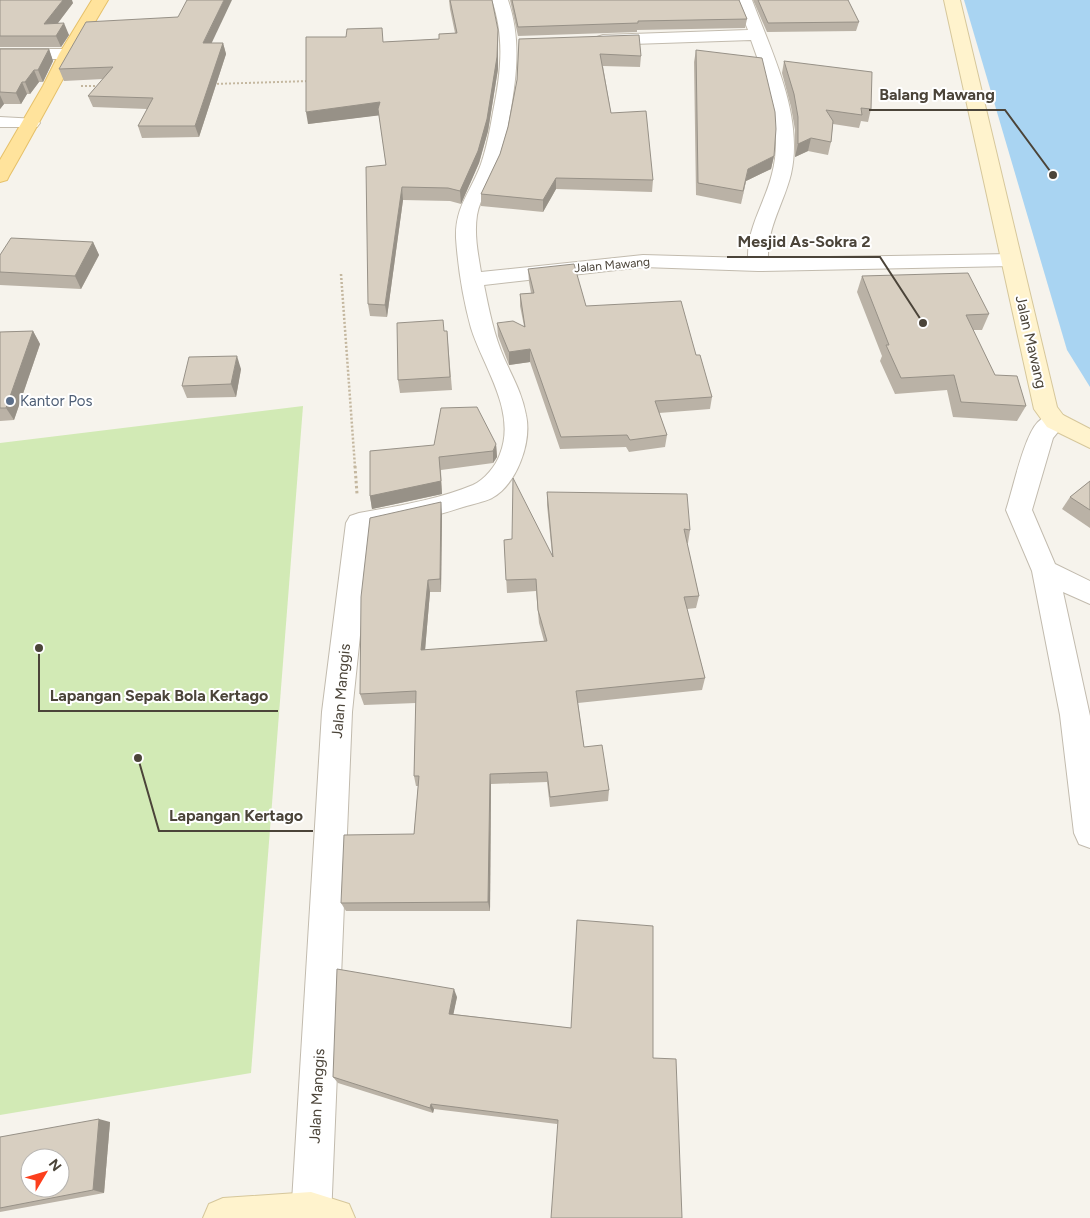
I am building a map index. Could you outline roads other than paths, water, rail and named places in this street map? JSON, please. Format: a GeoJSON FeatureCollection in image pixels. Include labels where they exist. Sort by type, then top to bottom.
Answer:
{"type":"FeatureCollection","features":[{"type":"Feature","properties":{"kind":"main road"},"geometry":{"type":"LineString","coordinates":[[0,176],[52,86],[67,54],[100,0]]}},
{"type":"Feature","properties":{"kind":"street"},"geometry":{"type":"LineString","coordinates":[[472,280],[467,245],[467,216],[471,202],[486,174],[498,138],[509,77],[509,43],[505,13],[500,0]]}},
{"type":"Feature","properties":{"kind":"street"},"geometry":{"type":"LineString","coordinates":[[744,0],[768,62],[784,123],[786,148],[782,173],[758,239],[758,265]]}},
{"type":"Feature","properties":{"kind":"street","name":"Jalan Mawang"},"geometry":{"type":"LineString","coordinates":[[952,0],[1046,409],[1055,421]]}},
{"type":"Feature","properties":{"kind":"street"},"geometry":{"type":"LineString","coordinates":[[588,40],[756,35]]}},
{"type":"Feature","properties":{"kind":"street"},"geometry":{"type":"LineString","coordinates":[[509,43],[529,42]]}},
{"type":"Feature","properties":{"kind":"street"},"geometry":{"type":"LineString","coordinates":[[0,54],[67,54]]}},
{"type":"Feature","properties":{"kind":"street"},"geometry":{"type":"LineString","coordinates":[[3,122],[31,124]]}},
{"type":"Feature","properties":{"kind":"street","name":"Jalan Mawang"},"geometry":{"type":"LineString","coordinates":[[472,280],[620,262],[758,265],[1012,260]]}},
{"type":"Feature","properties":{"kind":"street","name":"Jalan Manggis"},"geometry":{"type":"LineString","coordinates":[[319,1216],[337,712],[359,522],[420,511],[483,491],[496,482],[512,456],[516,436],[515,416],[506,383],[493,358],[482,327],[472,280]]}},
{"type":"Feature","properties":{"kind":"street"},"geometry":{"type":"LineString","coordinates":[[1090,439],[1055,421],[1046,428],[1041,438],[1019,510],[1045,571],[1074,715],[1090,832]]}},
{"type":"Feature","properties":{"kind":"street"},"geometry":{"type":"LineString","coordinates":[[1045,571],[1090,593]]}},
{"type":"Feature","properties":{"kind":"street"},"geometry":{"type":"LineString","coordinates":[[223,1218],[319,1216]]}},
{"type":"Feature","properties":{"kind":"water"},"geometry":{"type":"Polygon","coordinates":[[[964,0],[1090,0],[1090,387],[1067,350],[964,0]]]}},
{"type":"Feature","properties":{"kind":"place","name":"Balang Mawang"},"geometry":{"type":"Point","coordinates":[1053,175]}},
{"type":"Feature","properties":{"kind":"place","name":"Mesjid As-Sokra 2"},"geometry":{"type":"Point","coordinates":[923,323]}},
{"type":"Feature","properties":{"kind":"place","name":"Kantor Pos"},"geometry":{"type":"Point","coordinates":[10,401]}},
{"type":"Feature","properties":{"kind":"place","name":"Lapangan Sepak Bola Kertago"},"geometry":{"type":"Point","coordinates":[39,648]}},
{"type":"Feature","properties":{"kind":"place","name":"Lapangan Kertago"},"geometry":{"type":"Point","coordinates":[138,758]}}]}
